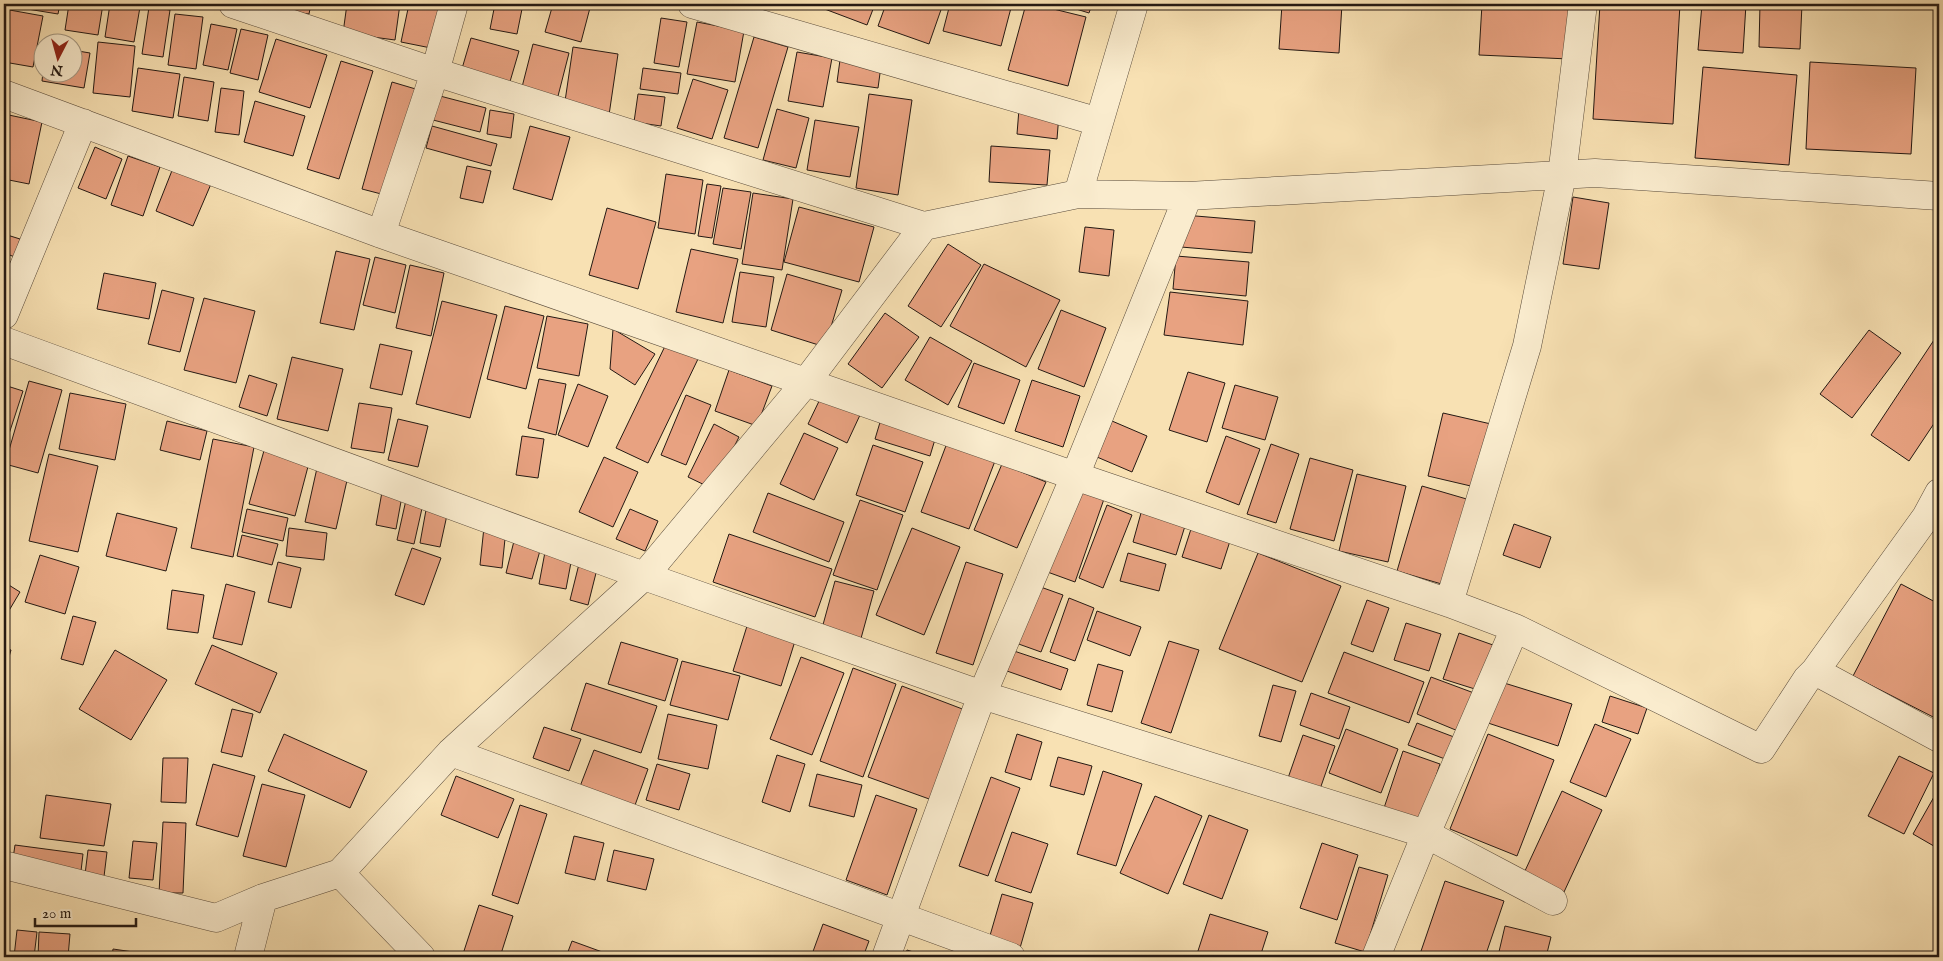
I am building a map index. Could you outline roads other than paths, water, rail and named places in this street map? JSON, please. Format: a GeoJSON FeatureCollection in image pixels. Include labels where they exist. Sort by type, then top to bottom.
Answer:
{"type":"FeatureCollection","features":[{"type":"Feature","properties":{"kind":"street"},"geometry":{"type":"LineString","coordinates":[[234,4],[435,72],[924,226],[1078,194],[1188,196],[1595,173],[1939,196]]}},
{"type":"Feature","properties":{"kind":"street"},"geometry":{"type":"LineString","coordinates":[[381,234],[435,72],[454,4]]}},
{"type":"Feature","properties":{"kind":"street"},"geometry":{"type":"LineString","coordinates":[[692,4],[1100,122]]}},
{"type":"Feature","properties":{"kind":"street"},"geometry":{"type":"LineString","coordinates":[[1078,194],[1134,4]]}},
{"type":"Feature","properties":{"kind":"street"},"geometry":{"type":"LineString","coordinates":[[1449,603],[1527,346],[1562,175],[1583,4]]}},
{"type":"Feature","properties":{"kind":"street"},"geometry":{"type":"LineString","coordinates":[[4,94],[381,234],[1075,476],[1449,603],[1515,628],[1761,749],[1806,679],[1932,521],[1939,493]]}},
{"type":"Feature","properties":{"kind":"street"},"geometry":{"type":"LineString","coordinates":[[4,315],[83,123]]}},
{"type":"Feature","properties":{"kind":"street"},"geometry":{"type":"LineString","coordinates":[[886,957],[902,918],[982,695],[1075,476],[1188,196]]}},
{"type":"Feature","properties":{"kind":"street"},"geometry":{"type":"LineString","coordinates":[[4,865],[216,918],[262,898],[340,873],[451,752],[644,576],[806,382],[924,226]]}},
{"type":"Feature","properties":{"kind":"street"},"geometry":{"type":"LineString","coordinates":[[4,341],[644,576],[982,695],[1426,834],[1553,901]]}},
{"type":"Feature","properties":{"kind":"street"},"geometry":{"type":"LineString","coordinates":[[1376,957],[1426,834],[1515,628]]}},
{"type":"Feature","properties":{"kind":"street"},"geometry":{"type":"LineString","coordinates":[[1815,670],[1939,738]]}},
{"type":"Feature","properties":{"kind":"street"},"geometry":{"type":"LineString","coordinates":[[451,752],[1011,957]]}},
{"type":"Feature","properties":{"kind":"street"},"geometry":{"type":"LineString","coordinates":[[340,873],[421,957]]}},
{"type":"Feature","properties":{"kind":"street"},"geometry":{"type":"LineString","coordinates":[[248,957],[262,898]]}}]}
